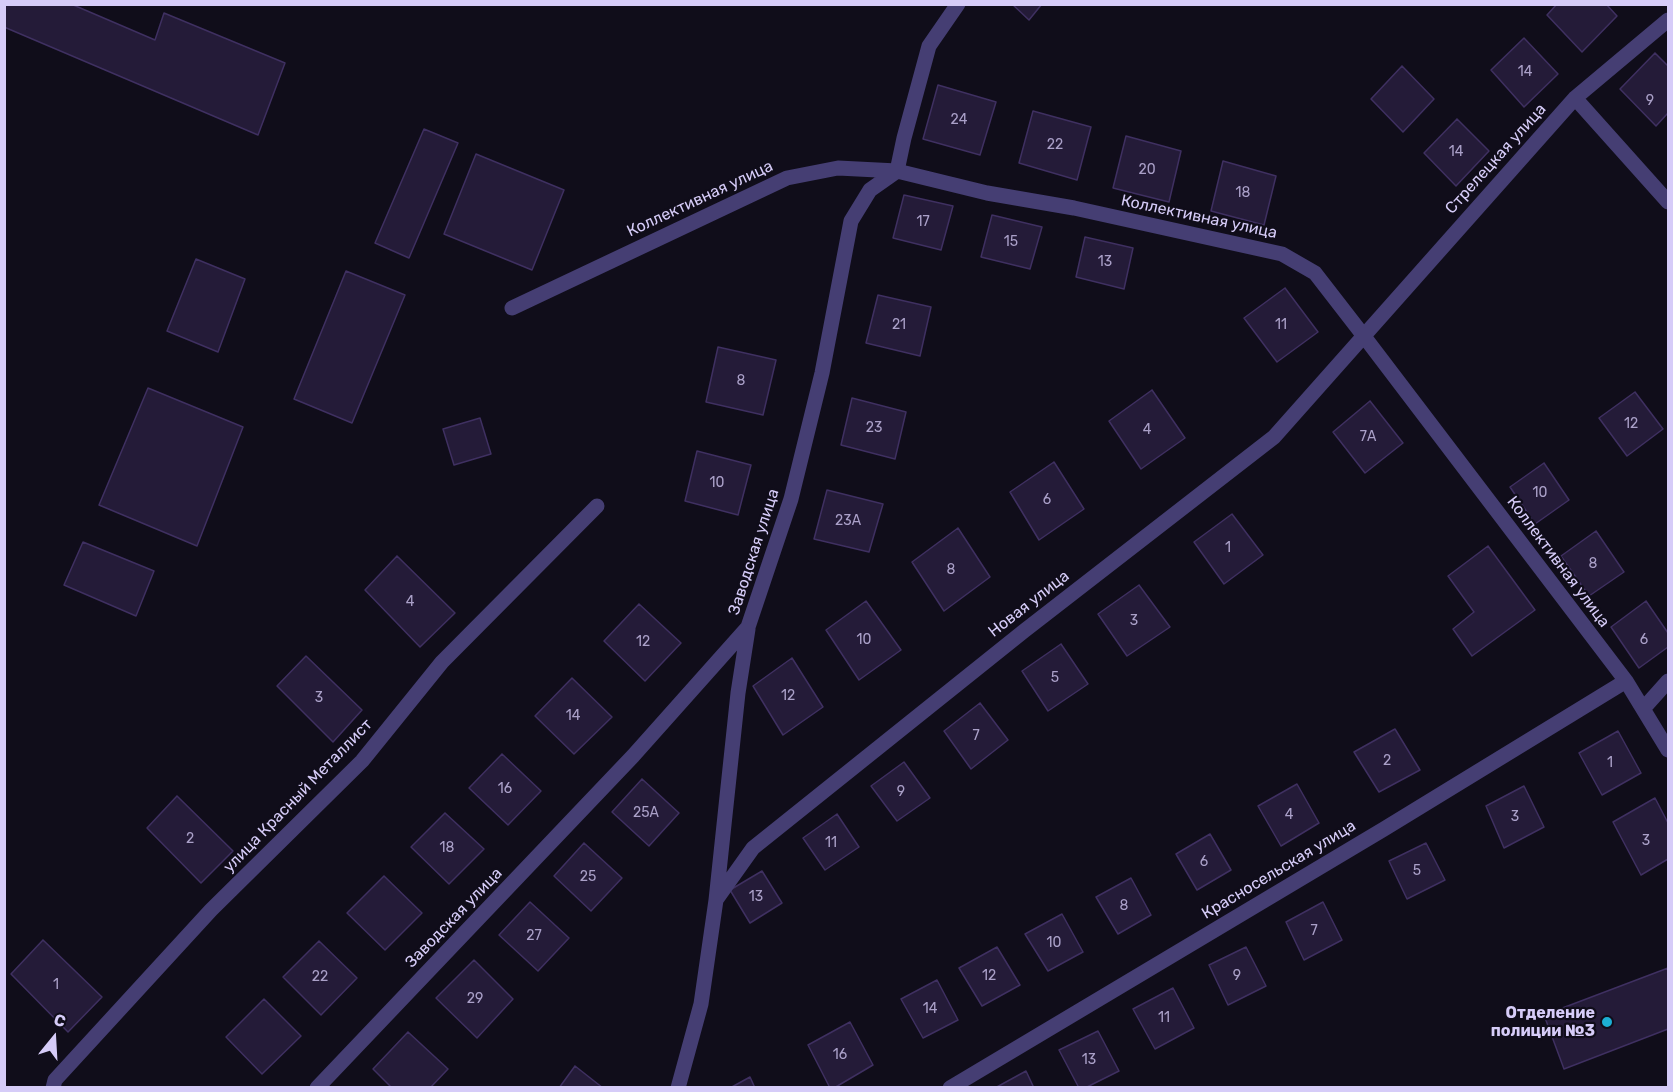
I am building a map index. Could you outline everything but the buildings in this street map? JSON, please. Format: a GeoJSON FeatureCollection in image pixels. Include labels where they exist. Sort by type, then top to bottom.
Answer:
{"type":"FeatureCollection","features":[{"type":"Feature","properties":{"kind":"street"},"geometry":{"type":"LineString","coordinates":[[897,171],[929,46],[958,4]]}},
{"type":"Feature","properties":{"kind":"street","name":"Стрелецкая улица"},"geometry":{"type":"LineString","coordinates":[[1364,335],[1575,98],[1668,20]]}},
{"type":"Feature","properties":{"kind":"street"},"geometry":{"type":"LineString","coordinates":[[1575,98],[1668,202]]}},
{"type":"Feature","properties":{"kind":"street","name":"Коллективная улица"},"geometry":{"type":"LineString","coordinates":[[512,308],[787,178],[838,168],[897,171],[987,193],[1074,208],[1282,254],[1315,273],[1364,335],[1626,681],[1668,750]]}},
{"type":"Feature","properties":{"kind":"street","name":"Заводская улица"},"geometry":{"type":"LineString","coordinates":[[317,1088],[633,756],[748,627],[791,500],[822,373],[851,221],[870,190],[897,171]]}},
{"type":"Feature","properties":{"kind":"street","name":"Новая улица"},"geometry":{"type":"LineString","coordinates":[[716,900],[753,848],[1024,631],[1274,437],[1364,335]]}},
{"type":"Feature","properties":{"kind":"street","name":"улица Красный Металлист"},"geometry":{"type":"LineString","coordinates":[[53,1088],[56,1080],[211,910],[362,760],[442,662],[597,506]]}},
{"type":"Feature","properties":{"kind":"street"},"geometry":{"type":"LineString","coordinates":[[678,1088],[701,1004],[716,900],[738,693],[748,627]]}},
{"type":"Feature","properties":{"kind":"street","name":"Красносельская улица"},"geometry":{"type":"LineString","coordinates":[[950,1088],[1374,835],[1626,681]]}},
{"type":"Feature","properties":{"kind":"street"},"geometry":{"type":"LineString","coordinates":[[1643,709],[1668,681]]}},
{"type":"Feature","properties":{"kind":"place","name":"Отделение полиции №3"},"geometry":{"type":"Point","coordinates":[1607,1022]}}]}
